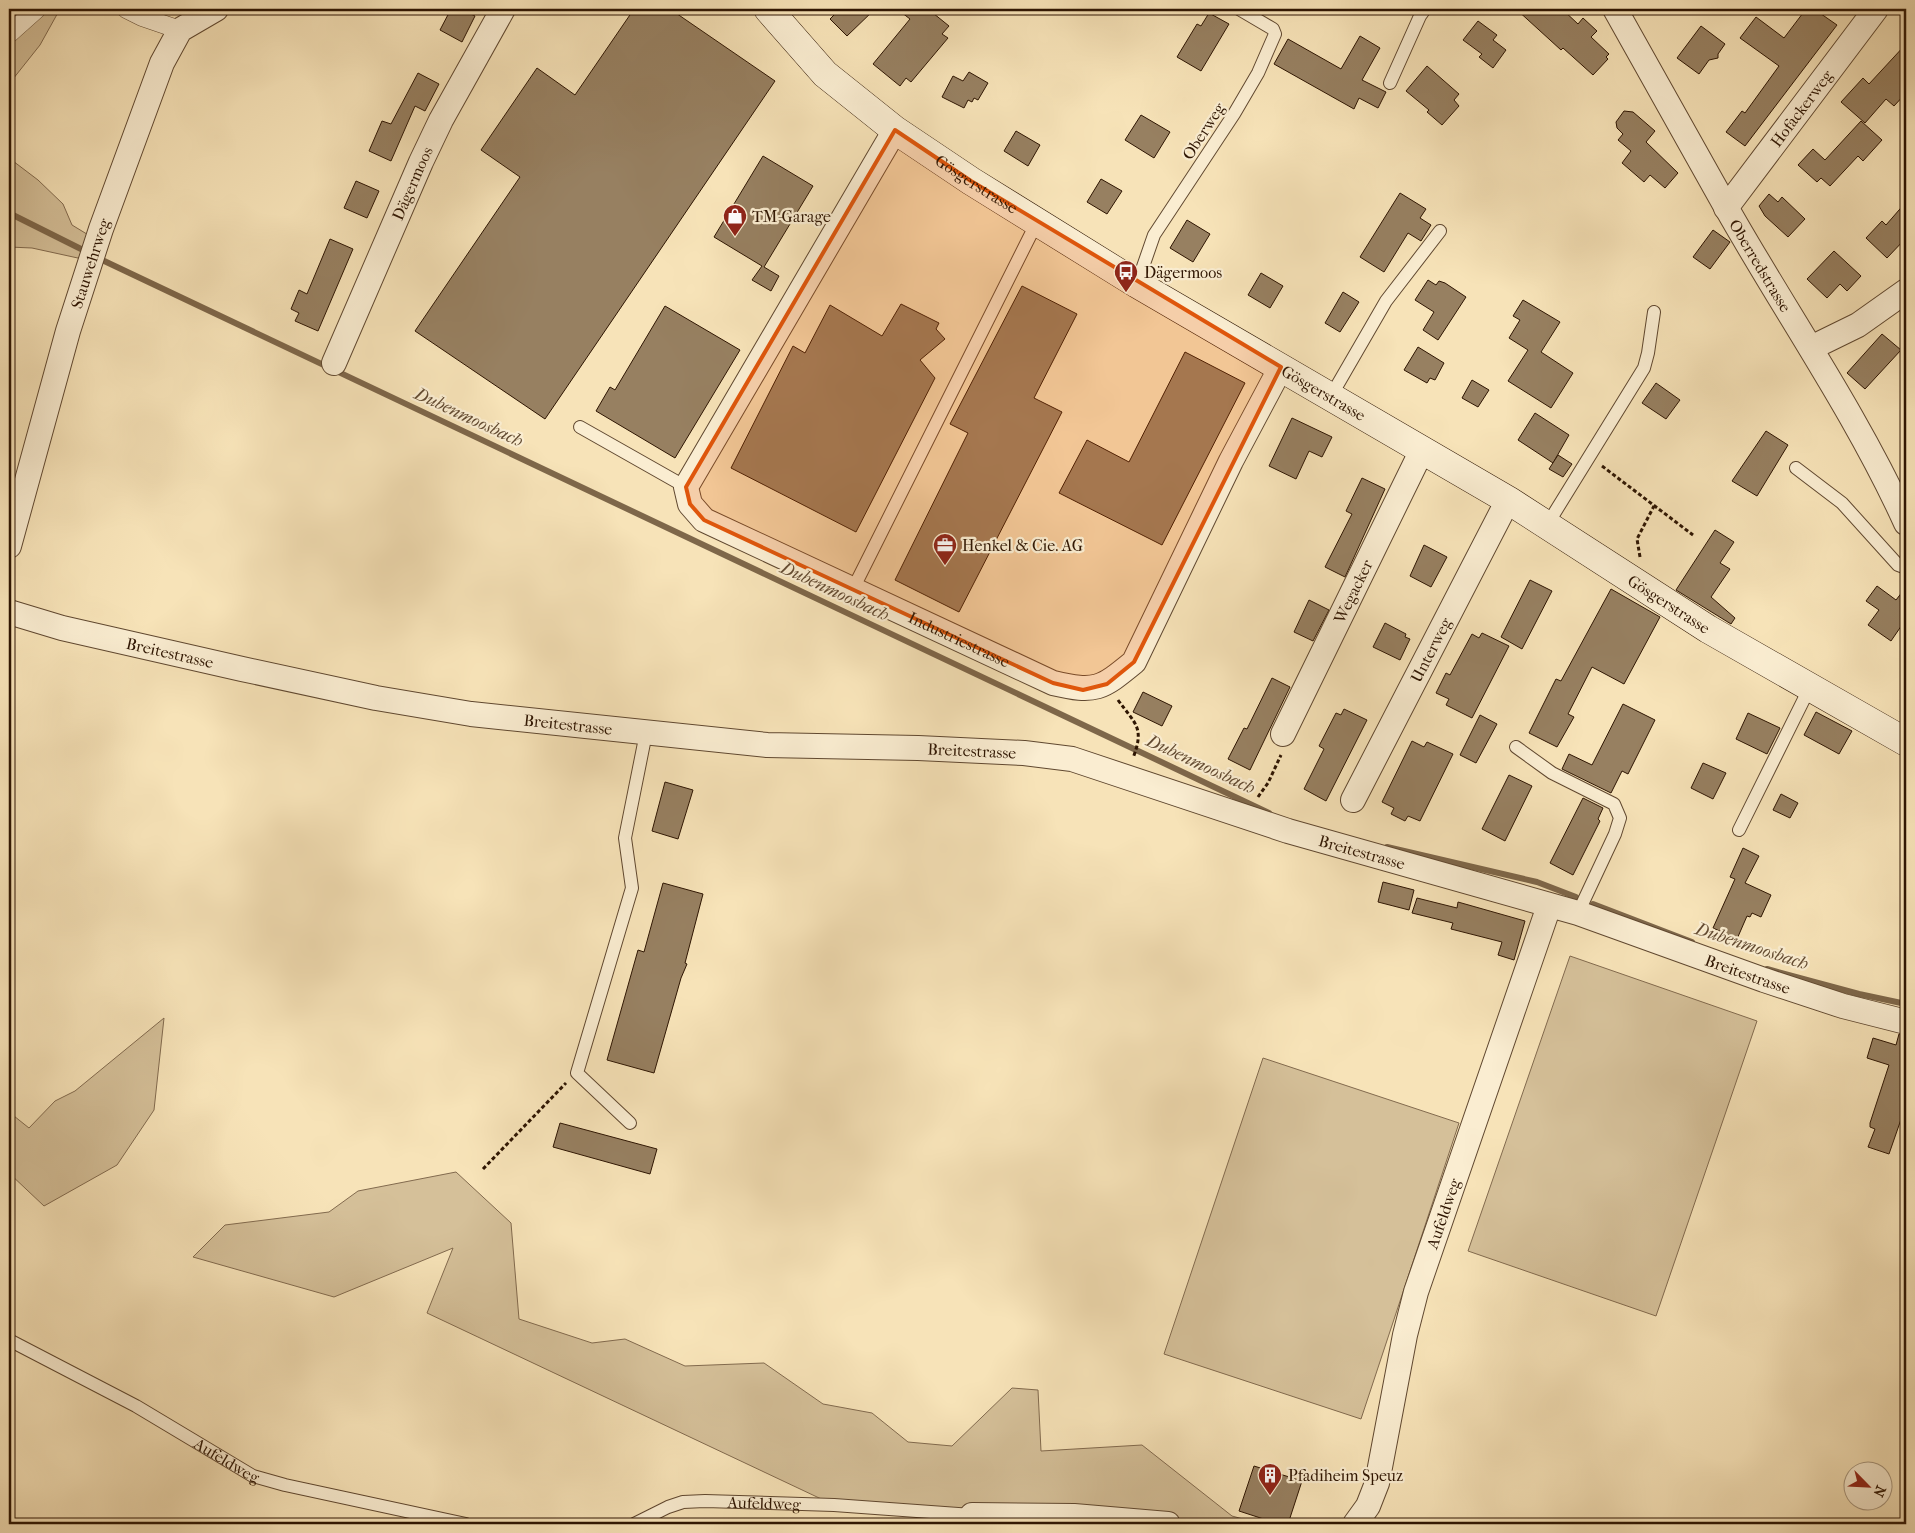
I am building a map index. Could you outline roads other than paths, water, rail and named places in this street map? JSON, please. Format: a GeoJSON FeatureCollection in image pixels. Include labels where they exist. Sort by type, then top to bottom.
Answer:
{"type":"FeatureCollection","features":[{"type":"Feature","properties":{"kind":"main road","name":"Gösgerstrasse"},"geometry":{"type":"LineString","coordinates":[[768,9],[825,74],[895,130],[971,181],[1137,284],[1508,500],[1708,629],[1906,742]]}},
{"type":"Feature","properties":{"kind":"street"},"geometry":{"type":"LineString","coordinates":[[9,34],[37,9]]}},
{"type":"Feature","properties":{"kind":"street"},"geometry":{"type":"LineString","coordinates":[[126,9],[142,18],[180,30],[216,9]]}},
{"type":"Feature","properties":{"kind":"street","name":"Dägermoos"},"geometry":{"type":"LineString","coordinates":[[334,363],[441,120],[503,9]]}},
{"type":"Feature","properties":{"kind":"street","name":"Oberredstrasse"},"geometry":{"type":"LineString","coordinates":[[1615,9],[1726,208],[1811,348],[1884,477],[1906,524]]}},
{"type":"Feature","properties":{"kind":"street","name":"Hofackerweg"},"geometry":{"type":"LineString","coordinates":[[1726,208],[1876,9]]}},
{"type":"Feature","properties":{"kind":"street","name":"Stauwehrweg"},"geometry":{"type":"LineString","coordinates":[[9,546],[68,331],[100,229],[162,63],[180,30]]}},
{"type":"Feature","properties":{"kind":"street"},"geometry":{"type":"LineString","coordinates":[[686,487],[895,130]]}},
{"type":"Feature","properties":{"kind":"street"},"geometry":{"type":"LineString","coordinates":[[1811,348],[1858,325],[1906,291]]}},
{"type":"Feature","properties":{"kind":"street","name":"Industriestrasse"},"geometry":{"type":"LineString","coordinates":[[686,487],[690,504],[704,520],[1053,683],[1083,690],[1107,684],[1134,662],[1231,461],[1281,367]]}},
{"type":"Feature","properties":{"kind":"street","name":"Wegacker"},"geometry":{"type":"LineString","coordinates":[[1283,734],[1422,450]]}},
{"type":"Feature","properties":{"kind":"street","name":"Unterweg"},"geometry":{"type":"LineString","coordinates":[[1353,800],[1508,500]]}},
{"type":"Feature","properties":{"kind":"street","name":"Breitestrasse"},"geometry":{"type":"LineString","coordinates":[[9,612],[110,640],[376,698],[471,714],[767,745],[918,748],[1024,753],[1072,760],[1288,832],[1578,913],[1782,986],[1843,1006],[1906,1022]]}},
{"type":"Feature","properties":{"kind":"street","name":"Aufeldweg"},"geometry":{"type":"LineString","coordinates":[[1355,1524],[1368,1506],[1377,1483],[1405,1335],[1416,1292],[1549,906]]}},
{"type":"Feature","properties":{"kind":"street","name":"Aufeldweg"},"geometry":{"type":"LineString","coordinates":[[972,1515],[1074,1516],[1168,1524]]}},
{"type":"Feature","properties":{"kind":"lane","name":"Oberweg"},"geometry":{"type":"LineString","coordinates":[[1137,284],[1154,235],[1234,114],[1258,73],[1276,34],[1273,29],[1239,9]]}},
{"type":"Feature","properties":{"kind":"lane"},"geometry":{"type":"LineString","coordinates":[[1390,83],[1420,16],[1425,9]]}},
{"type":"Feature","properties":{"kind":"lane"},"geometry":{"type":"LineString","coordinates":[[853,589],[1037,222]]}},
{"type":"Feature","properties":{"kind":"lane"},"geometry":{"type":"LineString","coordinates":[[1331,396],[1386,301],[1440,230]]}},
{"type":"Feature","properties":{"kind":"lane"},"geometry":{"type":"LineString","coordinates":[[1547,525],[1591,457],[1644,368],[1654,312]]}},
{"type":"Feature","properties":{"kind":"lane"},"geometry":{"type":"LineString","coordinates":[[580,427],[686,487]]}},
{"type":"Feature","properties":{"kind":"lane"},"geometry":{"type":"LineString","coordinates":[[1796,468],[1842,504],[1898,565],[1906,568]]}},
{"type":"Feature","properties":{"kind":"lane"},"geometry":{"type":"LineString","coordinates":[[1739,830],[1810,687]]}},
{"type":"Feature","properties":{"kind":"lane"},"geometry":{"type":"LineString","coordinates":[[630,1124],[577,1073],[632,888],[625,838],[646,733]]}},
{"type":"Feature","properties":{"kind":"lane"},"geometry":{"type":"LineString","coordinates":[[1516,747],[1552,773],[1614,804],[1620,818],[1615,834],[1578,913]]}},
{"type":"Feature","properties":{"kind":"lane","name":"Aufeldweg"},"geometry":{"type":"LineString","coordinates":[[9,1340],[144,1410],[253,1476],[286,1485],[466,1524]]}},
{"type":"Feature","properties":{"kind":"lane","name":"Aufeldweg"},"geometry":{"type":"LineString","coordinates":[[634,1524],[668,1507],[683,1502],[705,1501],[834,1505],[972,1515]]}},
{"type":"Feature","properties":{"kind":"waterway","name":"Dubenmoosbach"},"geometry":{"type":"LineString","coordinates":[[9,213],[89,253]]}},
{"type":"Feature","properties":{"kind":"waterway","name":"Dubenmoosbach"},"geometry":{"type":"LineString","coordinates":[[100,259],[1269,813]]}},
{"type":"Feature","properties":{"kind":"waterway","name":"Dubenmoosbach"},"geometry":{"type":"LineString","coordinates":[[1387,847],[1537,882],[1576,897]]}},
{"type":"Feature","properties":{"kind":"waterway","name":"Dubenmoosbach"},"geometry":{"type":"LineString","coordinates":[[1593,904],[1692,942]]}},
{"type":"Feature","properties":{"kind":"waterway","name":"Dubenmoosbach"},"geometry":{"type":"LineString","coordinates":[[1767,969],[1859,994],[1906,1004]]}},
{"type":"Feature","properties":{"kind":"place","name":"TM-Garage"},"geometry":{"type":"Point","coordinates":[735,237]}},
{"type":"Feature","properties":{"kind":"place","name":"Dägermoos"},"geometry":{"type":"Point","coordinates":[1126,293]}},
{"type":"Feature","properties":{"kind":"place","name":"Henkel & Cie. AG"},"geometry":{"type":"Point","coordinates":[945,566]}},
{"type":"Feature","properties":{"kind":"place","name":"Pfadiheim Speuz"},"geometry":{"type":"Point","coordinates":[1270,1496]}}]}
